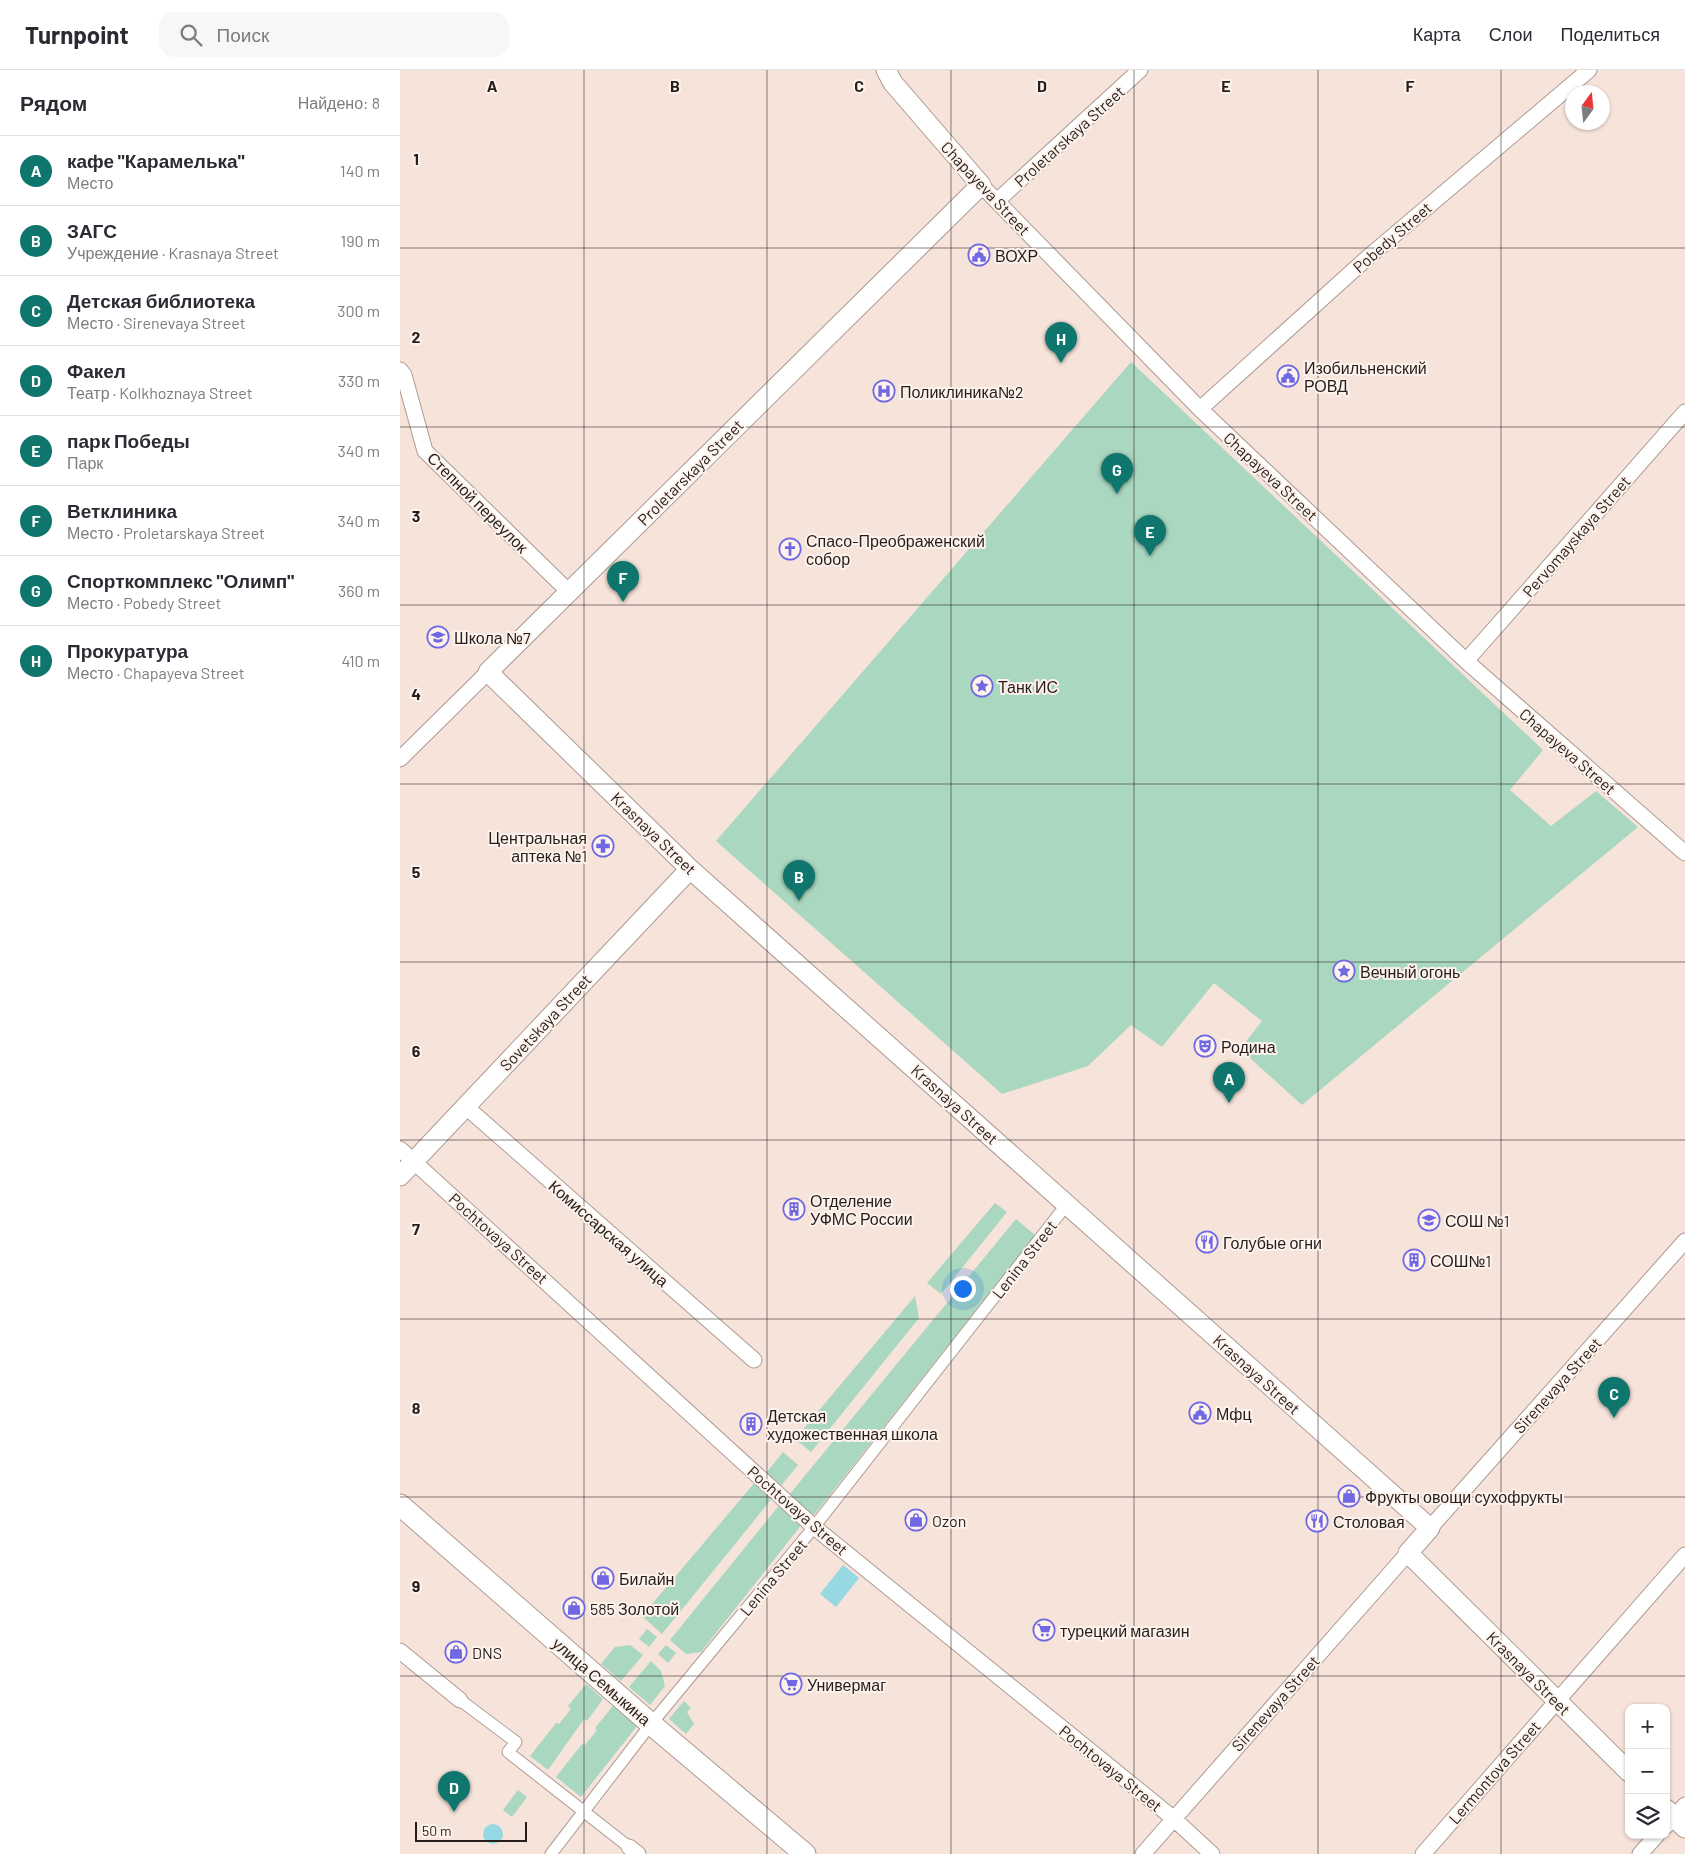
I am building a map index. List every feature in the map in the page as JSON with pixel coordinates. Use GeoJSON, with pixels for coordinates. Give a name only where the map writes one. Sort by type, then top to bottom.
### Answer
{"type":"FeatureCollection","features":[{"type":"Feature","properties":{"kind":"main road","name":"улица Семыкина"},"geometry":{"type":"LineString","coordinates":[[400,1505],[651,1724],[805,1854]]}},
{"type":"Feature","properties":{"kind":"street","name":"Chapayeva Street"},"geometry":{"type":"LineString","coordinates":[[886,70],[893,82],[981,185],[1200,409],[1466,661],[1685,853]]}},
{"type":"Feature","properties":{"kind":"street","name":"Proletarskaya Street"},"geometry":{"type":"LineString","coordinates":[[997,201],[1140,70]]}},
{"type":"Feature","properties":{"kind":"street","name":"Pobedy Street"},"geometry":{"type":"LineString","coordinates":[[1200,409],[1366,259],[1589,70]]}},
{"type":"Feature","properties":{"kind":"street","name":"Proletarskaya Street"},"geometry":{"type":"LineString","coordinates":[[400,759],[981,185]]}},
{"type":"Feature","properties":{"kind":"street","name":"Степной переулок"},"geometry":{"type":"LineString","coordinates":[[400,370],[404,375],[425,451],[569,592]]}},
{"type":"Feature","properties":{"kind":"street","name":"Pervomayskaya Street"},"geometry":{"type":"LineString","coordinates":[[1466,661],[1685,412]]}},
{"type":"Feature","properties":{"kind":"street","name":"Krasnaya Street"},"geometry":{"type":"LineString","coordinates":[[488,672],[690,869],[1430,1528]]}},
{"type":"Feature","properties":{"kind":"street","name":"Sovetskaya Street"},"geometry":{"type":"LineString","coordinates":[[400,1176],[407,1155],[465,1106],[690,869]]}},
{"type":"Feature","properties":{"kind":"street","name":"Комиссарская улица"},"geometry":{"type":"LineString","coordinates":[[465,1106],[754,1360]]}},
{"type":"Feature","properties":{"kind":"street","name":"Pochtovaya Street"},"geometry":{"type":"LineString","coordinates":[[407,1155],[814,1527],[1173,1818],[1212,1854]]}},
{"type":"Feature","properties":{"kind":"street","name":"Lenina Street"},"geometry":{"type":"LineString","coordinates":[[551,1854],[651,1724],[814,1527],[1067,1204]]}},
{"type":"Feature","properties":{"kind":"street","name":"Sirenevaya Street"},"geometry":{"type":"LineString","coordinates":[[1430,1528],[1685,1241]]}},
{"type":"Feature","properties":{"kind":"street"},"geometry":{"type":"LineString","coordinates":[[1408,1553],[1430,1528]]}},
{"type":"Feature","properties":{"kind":"street","name":"Krasnaya Street"},"geometry":{"type":"LineString","coordinates":[[1408,1553],[1625,1768]]}},
{"type":"Feature","properties":{"kind":"street","name":"Sirenevaya Street"},"geometry":{"type":"LineString","coordinates":[[1143,1854],[1408,1553]]}},
{"type":"Feature","properties":{"kind":"street","name":"Lermontova Street"},"geometry":{"type":"LineString","coordinates":[[1423,1854],[1685,1555]]}},
{"type":"Feature","properties":{"kind":"street"},"geometry":{"type":"LineString","coordinates":[[400,1651],[460,1700],[516,1742],[508,1752],[634,1850]]}},
{"type":"Feature","properties":{"kind":"street"},"geometry":{"type":"LineString","coordinates":[[1640,1854],[1654,1839]]}},
{"type":"Feature","properties":{"kind":"green space"},"geometry":{"type":"Polygon","coordinates":[[[1131,362],[1543,750],[1510,790],[1551,826],[1596,791],[1638,827],[1302,1105],[1240,1049],[1262,1021],[1214,983],[1162,1047],[1131,1025],[1088,1066],[1002,1094],[716,841],[1131,362]]]}},
{"type":"Feature","properties":{"kind":"green space"},"geometry":{"type":"Polygon","coordinates":[[[995,1203],[1007,1212],[941,1294],[927,1283],[995,1203]]]}},
{"type":"Feature","properties":{"kind":"green space"},"geometry":{"type":"Polygon","coordinates":[[[1016,1219],[1035,1235],[814,1515],[789,1495],[1016,1219]]]}},
{"type":"Feature","properties":{"kind":"green space"},"geometry":{"type":"Polygon","coordinates":[[[915,1296],[919,1318],[811,1452],[795,1439],[915,1296]]]}},
{"type":"Feature","properties":{"kind":"green space"},"geometry":{"type":"Polygon","coordinates":[[[783,1452],[798,1465],[780,1487],[766,1473],[783,1452]]]}},
{"type":"Feature","properties":{"kind":"green space"},"geometry":{"type":"Polygon","coordinates":[[[756,1481],[774,1496],[662,1634],[642,1616],[756,1481]]]}},
{"type":"Feature","properties":{"kind":"green space"},"geometry":{"type":"Polygon","coordinates":[[[781,1503],[803,1523],[701,1652],[686,1654],[670,1640],[781,1503]]]}},
{"type":"Feature","properties":{"kind":"green space"},"geometry":{"type":"Polygon","coordinates":[[[647,1629],[657,1637],[649,1647],[639,1639],[647,1629]]]}},
{"type":"Feature","properties":{"kind":"green space"},"geometry":{"type":"Polygon","coordinates":[[[630,1645],[643,1655],[621,1681],[601,1664],[615,1647],[630,1645]]]}},
{"type":"Feature","properties":{"kind":"green space"},"geometry":{"type":"Polygon","coordinates":[[[666,1645],[676,1653],[668,1663],[658,1654],[666,1645]]]}},
{"type":"Feature","properties":{"kind":"green space"},"geometry":{"type":"Polygon","coordinates":[[[651,1661],[661,1671],[665,1686],[650,1705],[629,1687],[651,1661]]]}},
{"type":"Feature","properties":{"kind":"green space"},"geometry":{"type":"Polygon","coordinates":[[[586,1684],[603,1699],[587,1721],[584,1719],[548,1770],[530,1756],[556,1723],[559,1724],[571,1709],[568,1706],[586,1684]]]}},
{"type":"Feature","properties":{"kind":"green space"},"geometry":{"type":"Polygon","coordinates":[[[684,1701],[691,1708],[687,1712],[694,1724],[686,1734],[669,1719],[684,1701]]]}},
{"type":"Feature","properties":{"kind":"green space"},"geometry":{"type":"Polygon","coordinates":[[[613,1706],[637,1726],[581,1797],[556,1777],[582,1744],[585,1745],[597,1730],[595,1728],[613,1706]]]}},
{"type":"Feature","properties":{"kind":"green space"},"geometry":{"type":"Polygon","coordinates":[[[518,1790],[527,1797],[512,1817],[503,1810],[518,1790]]]}},
{"type":"Feature","properties":{"kind":"water"},"geometry":{"type":"Polygon","coordinates":[[[843,1565],[859,1578],[836,1607],[820,1594],[843,1565]]]}},
{"type":"Feature","properties":{"kind":"water"},"geometry":{"type":"Polygon","coordinates":[[[489,1824],[497,1824],[503,1830],[503,1838],[497,1844],[489,1844],[483,1838],[483,1830],[489,1824]]]}},
{"type":"Feature","properties":{"kind":"place","name":"ВОХР"},"geometry":{"type":"Point","coordinates":[979,255]}},
{"type":"Feature","properties":{"kind":"place","name":"Прокуратура"},"geometry":{"type":"Point","coordinates":[1061,363]}},
{"type":"Feature","properties":{"kind":"place","name":"Изобильненский РОВД"},"geometry":{"type":"Point","coordinates":[1288,376]}},
{"type":"Feature","properties":{"kind":"place","name":"Поликлиника№2"},"geometry":{"type":"Point","coordinates":[884,391]}},
{"type":"Feature","properties":{"kind":"place","name":"Спорткомплекс \"Олимп\""},"geometry":{"type":"Point","coordinates":[1117,494]}},
{"type":"Feature","properties":{"kind":"place","name":"Спасо-Преображенский собор"},"geometry":{"type":"Point","coordinates":[790,549]}},
{"type":"Feature","properties":{"kind":"place","name":"парк Победы"},"geometry":{"type":"Point","coordinates":[1150,556]}},
{"type":"Feature","properties":{"kind":"place","name":"Ветклиника"},"geometry":{"type":"Point","coordinates":[623,602]}},
{"type":"Feature","properties":{"kind":"place","name":"Школа №7"},"geometry":{"type":"Point","coordinates":[438,637]}},
{"type":"Feature","properties":{"kind":"place","name":"Танк ИС"},"geometry":{"type":"Point","coordinates":[982,686]}},
{"type":"Feature","properties":{"kind":"place","name":"Центральная аптека №1"},"geometry":{"type":"Point","coordinates":[603,846]}},
{"type":"Feature","properties":{"kind":"place","name":"ЗАГС"},"geometry":{"type":"Point","coordinates":[799,901]}},
{"type":"Feature","properties":{"kind":"place","name":"Вечный огонь"},"geometry":{"type":"Point","coordinates":[1344,971]}},
{"type":"Feature","properties":{"kind":"place","name":"Родина"},"geometry":{"type":"Point","coordinates":[1205,1046]}},
{"type":"Feature","properties":{"kind":"place","name":"кафе \"Карамелька\""},"geometry":{"type":"Point","coordinates":[1229,1103]}},
{"type":"Feature","properties":{"kind":"place","name":"Отделение УФМС России"},"geometry":{"type":"Point","coordinates":[794,1209]}},
{"type":"Feature","properties":{"kind":"place","name":"СОШ №1"},"geometry":{"type":"Point","coordinates":[1429,1220]}},
{"type":"Feature","properties":{"kind":"place","name":"Голубые огни"},"geometry":{"type":"Point","coordinates":[1207,1242]}},
{"type":"Feature","properties":{"kind":"place","name":"СОШ№1"},"geometry":{"type":"Point","coordinates":[1414,1260]}},
{"type":"Feature","properties":{"kind":"place","name":"Мфц"},"geometry":{"type":"Point","coordinates":[1200,1413]}},
{"type":"Feature","properties":{"kind":"place","name":"Детская библиотека"},"geometry":{"type":"Point","coordinates":[1614,1418]}},
{"type":"Feature","properties":{"kind":"place","name":"Детская художественная школа"},"geometry":{"type":"Point","coordinates":[751,1424]}},
{"type":"Feature","properties":{"kind":"place","name":"Фрукты овощи сухофрукты"},"geometry":{"type":"Point","coordinates":[1349,1496]}},
{"type":"Feature","properties":{"kind":"place","name":"Ozon"},"geometry":{"type":"Point","coordinates":[916,1520]}},
{"type":"Feature","properties":{"kind":"place","name":"Столовая"},"geometry":{"type":"Point","coordinates":[1317,1521]}},
{"type":"Feature","properties":{"kind":"place","name":"Билайн"},"geometry":{"type":"Point","coordinates":[603,1578]}},
{"type":"Feature","properties":{"kind":"place","name":"585 Золотой"},"geometry":{"type":"Point","coordinates":[574,1608]}},
{"type":"Feature","properties":{"kind":"place","name":"турецкий магазин"},"geometry":{"type":"Point","coordinates":[1044,1630]}},
{"type":"Feature","properties":{"kind":"place","name":"DNS"},"geometry":{"type":"Point","coordinates":[456,1652]}},
{"type":"Feature","properties":{"kind":"place","name":"Универмаг"},"geometry":{"type":"Point","coordinates":[791,1684]}},
{"type":"Feature","properties":{"kind":"place","name":"Факел"},"geometry":{"type":"Point","coordinates":[454,1812]}}]}
